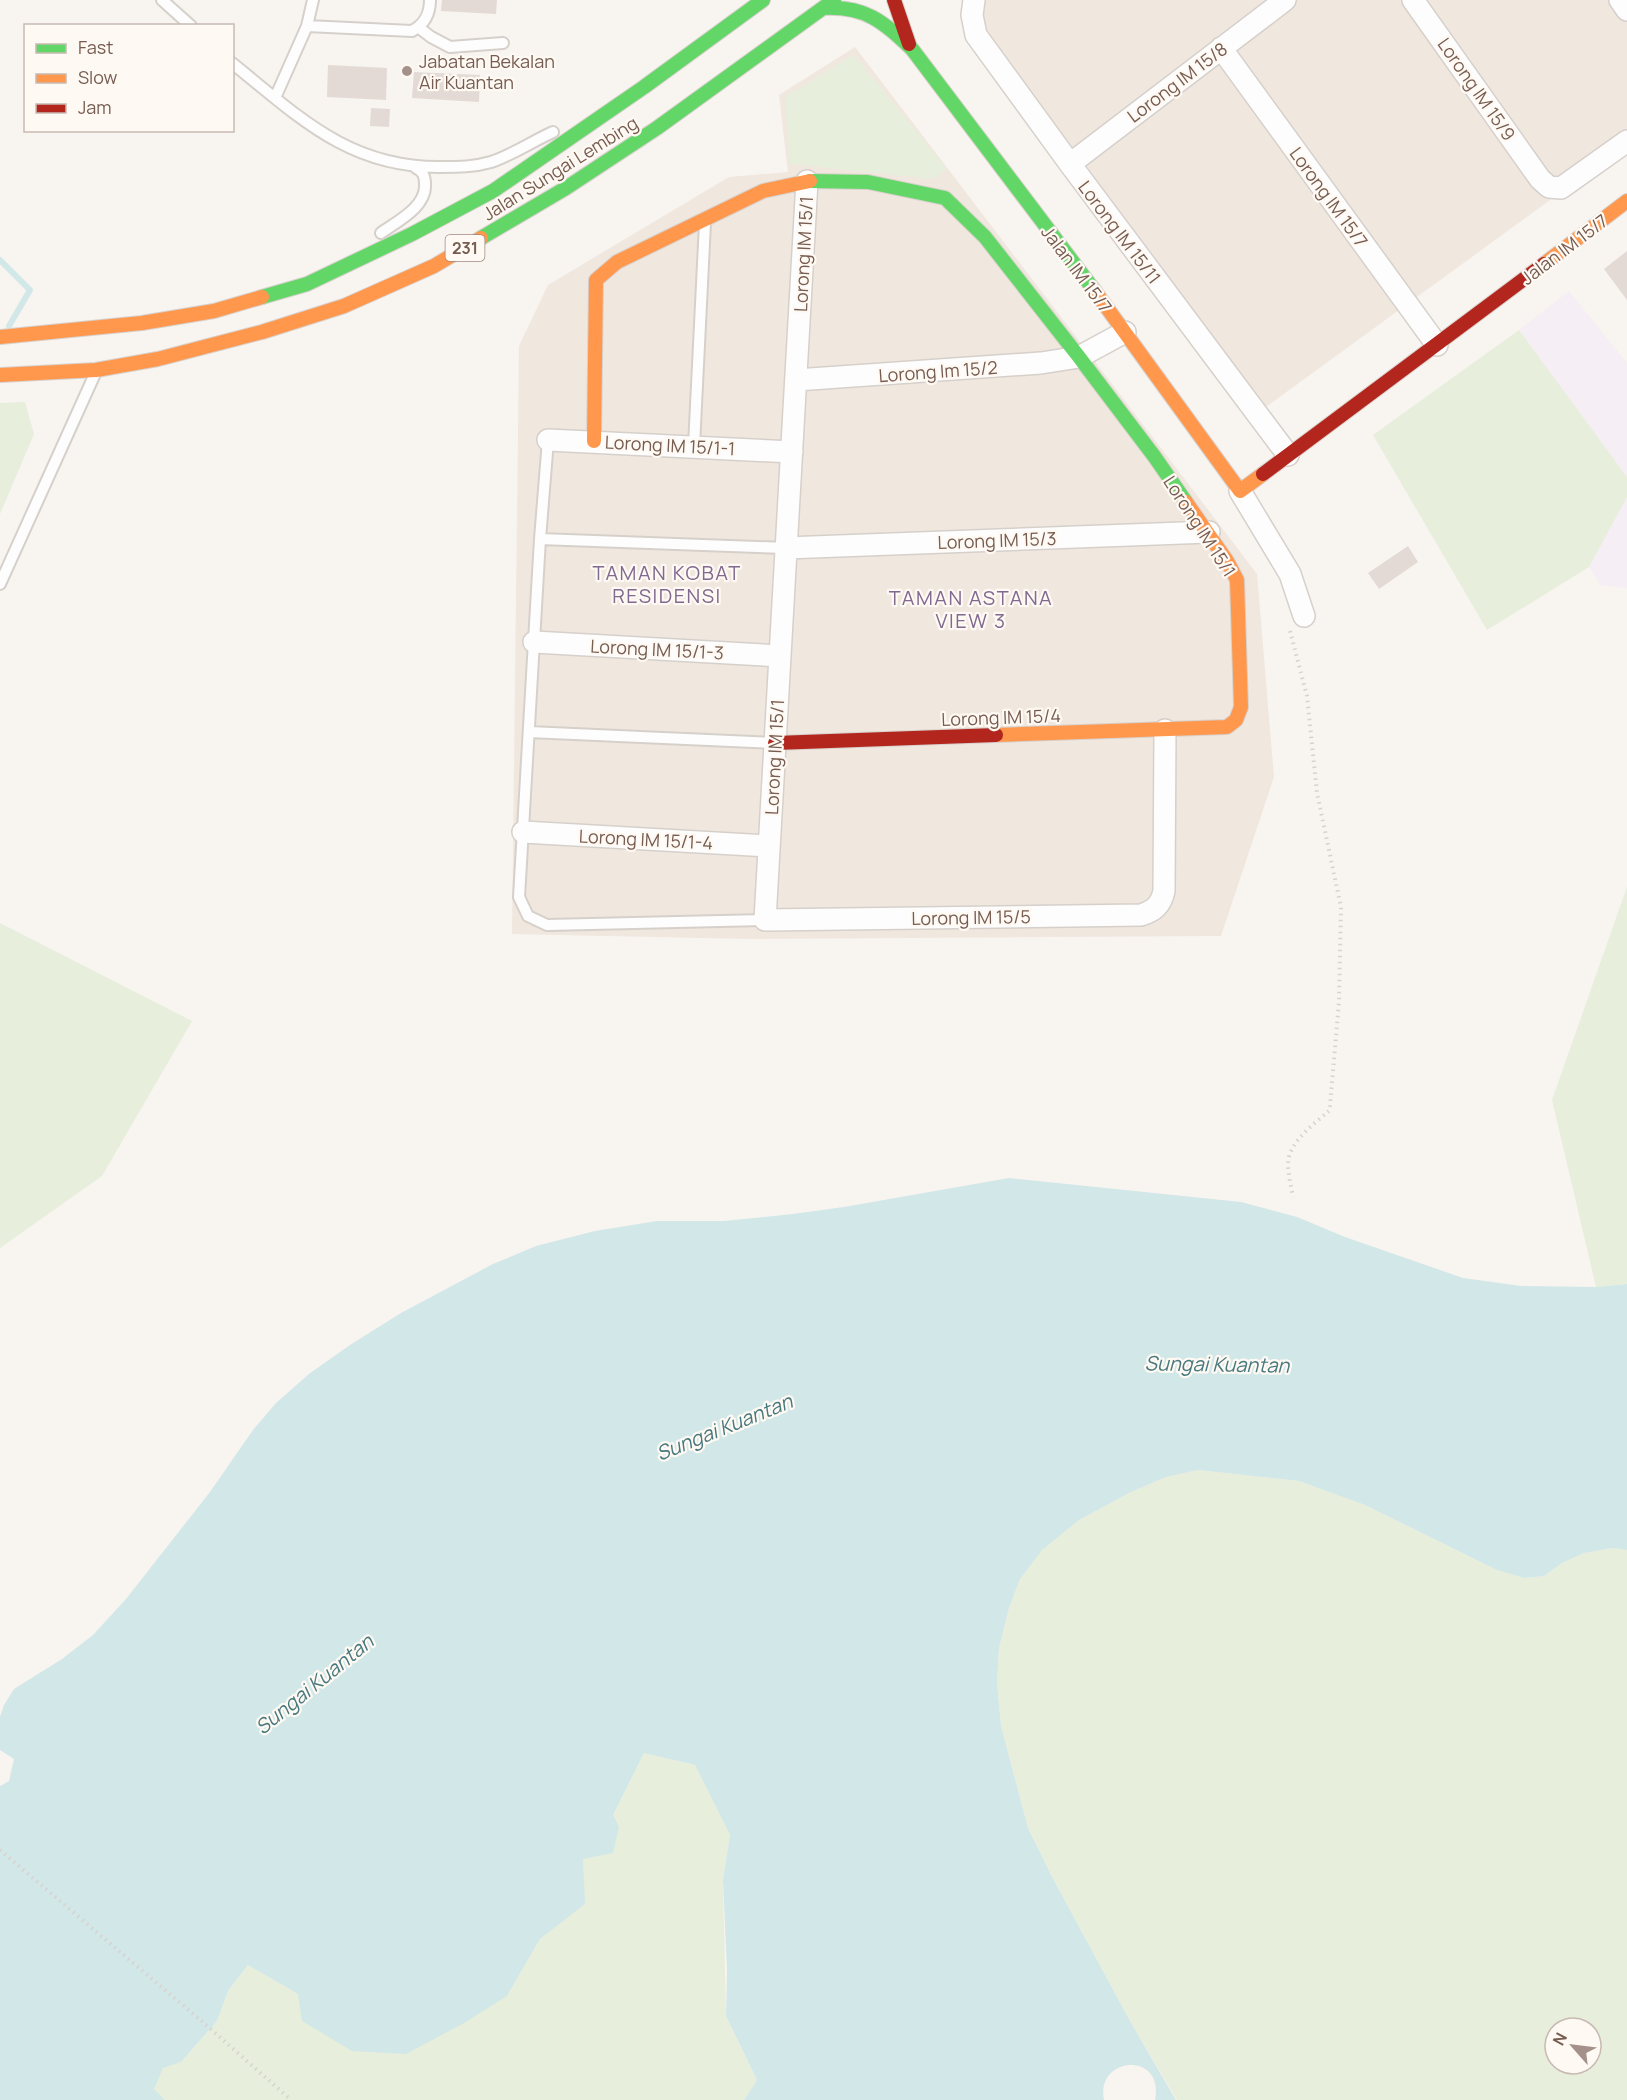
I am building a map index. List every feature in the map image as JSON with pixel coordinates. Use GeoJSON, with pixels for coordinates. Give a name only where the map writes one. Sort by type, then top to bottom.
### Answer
{"type":"FeatureCollection","features":[{"type":"Feature","properties":{"kind":"street","name":"Jalan Sungai Lembing"},"geometry":{"type":"LineString","coordinates":[[0,337],[142,323],[214,311],[307,284],[412,234],[493,191],[644,87],[764,0]]}},
{"type":"Feature","properties":{"kind":"street"},"geometry":{"type":"LineString","coordinates":[[894,0],[912,49]]}},
{"type":"Feature","properties":{"kind":"street","name":"Lorong IM 15/11"},"geometry":{"type":"LineString","coordinates":[[974,0],[972,15],[976,35],[1288,455]]}},
{"type":"Feature","properties":{"kind":"street","name":"Lorong IM 15/8"},"geometry":{"type":"LineString","coordinates":[[1070,164],[1285,0]]}},
{"type":"Feature","properties":{"kind":"street","name":"Lorong IM 15/9"},"geometry":{"type":"LineString","coordinates":[[1413,0],[1540,179],[1549,187],[1561,188],[1627,141]]}},
{"type":"Feature","properties":{"kind":"street"},"geometry":{"type":"LineString","coordinates":[[1620,0],[1627,10]]}},
{"type":"Feature","properties":{"kind":"street","name":"Jalan Sungai Lembing"},"geometry":{"type":"LineString","coordinates":[[0,375],[96,370],[158,359],[262,332],[344,306],[434,266],[566,189],[657,128],[828,4]]}},
{"type":"Feature","properties":{"kind":"street"},"geometry":{"type":"LineString","coordinates":[[828,4],[861,10],[873,15],[912,49]]}},
{"type":"Feature","properties":{"kind":"street","name":"Lorong IM 15/7"},"geometry":{"type":"LineString","coordinates":[[1221,48],[1437,345]]}},
{"type":"Feature","properties":{"kind":"street","name":"Jalan IM 15/7"},"geometry":{"type":"LineString","coordinates":[[912,49],[1125,332],[1240,491],[1290,574],[1304,616]]}},
{"type":"Feature","properties":{"kind":"street"},"geometry":{"type":"LineString","coordinates":[[594,441],[596,280],[617,262],[764,191],[807,181]]}},
{"type":"Feature","properties":{"kind":"street","name":"Lorong IM 15/1"},"geometry":{"type":"LineString","coordinates":[[765,920],[807,181],[868,182],[945,198],[985,237],[1079,357],[1209,532],[1237,580],[1241,707],[1236,720],[1227,727]]}},
{"type":"Feature","properties":{"kind":"street","name":"Jalan IM 15/7"},"geometry":{"type":"LineString","coordinates":[[1240,491],[1627,201]]}},
{"type":"Feature","properties":{"kind":"street"},"geometry":{"type":"LineString","coordinates":[[1079,357],[1125,332]]}},
{"type":"Feature","properties":{"kind":"street","name":"Lorong Im 15/2"},"geometry":{"type":"LineString","coordinates":[[796,380],[1006,366],[1079,357]]}},
{"type":"Feature","properties":{"kind":"street","name":"Lorong IM 15/1-1"},"geometry":{"type":"LineString","coordinates":[[548,440],[792,452]]}},
{"type":"Feature","properties":{"kind":"street","name":"Lorong IM 15/3"},"geometry":{"type":"LineString","coordinates":[[786,548],[1209,532]]}},
{"type":"Feature","properties":{"kind":"street","name":"Lorong IM 15/1-3"},"geometry":{"type":"LineString","coordinates":[[534,642],[780,656]]}},
{"type":"Feature","properties":{"kind":"street","name":"Lorong IM 15/4"},"geometry":{"type":"LineString","coordinates":[[775,743],[1227,727]]}},
{"type":"Feature","properties":{"kind":"street","name":"Lorong IM 15/5"},"geometry":{"type":"LineString","coordinates":[[765,920],[1141,915],[1148,913],[1158,906],[1164,891],[1165,730]]}},
{"type":"Feature","properties":{"kind":"street","name":"Lorong IM 15/1-4"},"geometry":{"type":"LineString","coordinates":[[523,832],[770,846]]}},
{"type":"Feature","properties":{"kind":"lane"},"geometry":{"type":"LineString","coordinates":[[162,0],[188,24]]}},
{"type":"Feature","properties":{"kind":"lane"},"geometry":{"type":"LineString","coordinates":[[275,98],[307,26],[313,0]]}},
{"type":"Feature","properties":{"kind":"lane"},"geometry":{"type":"LineString","coordinates":[[307,26],[405,32],[418,27],[430,11],[430,0]]}},
{"type":"Feature","properties":{"kind":"lane"},"geometry":{"type":"LineString","coordinates":[[418,27],[436,41],[450,47],[502,43]]}},
{"type":"Feature","properties":{"kind":"lane"},"geometry":{"type":"LineString","coordinates":[[234,65],[303,120],[328,136],[366,157],[416,168],[467,167],[493,162],[644,87]]}},
{"type":"Feature","properties":{"kind":"lane"},"geometry":{"type":"LineString","coordinates":[[355,260],[374,239],[412,210],[422,199],[426,190],[425,179],[422,171],[416,168]]}},
{"type":"Feature","properties":{"kind":"lane"},"geometry":{"type":"LineString","coordinates":[[694,446],[705,219]]}},
{"type":"Feature","properties":{"kind":"lane"},"geometry":{"type":"LineString","coordinates":[[0,584],[96,370]]}},
{"type":"Feature","properties":{"kind":"lane"},"geometry":{"type":"LineString","coordinates":[[548,440],[519,897],[528,916],[547,925],[765,920]]}},
{"type":"Feature","properties":{"kind":"lane"},"geometry":{"type":"LineString","coordinates":[[540,539],[786,548]]}},
{"type":"Feature","properties":{"kind":"lane"},"geometry":{"type":"LineString","coordinates":[[529,732],[775,743]]}},
{"type":"Feature","properties":{"kind":"path"},"geometry":{"type":"LineString","coordinates":[[1293,1197],[1288,1163],[1290,1153],[1295,1143],[1329,1111],[1330,1106],[1339,990],[1341,907],[1317,793],[1307,696],[1289,633],[1291,624],[1304,616]]}},
{"type":"Feature","properties":{"kind":"path"},"geometry":{"type":"LineString","coordinates":[[0,1850],[291,2100]]}},
{"type":"Feature","properties":{"kind":"shaded area"},"geometry":{"type":"Polygon","coordinates":[[[986,0],[1627,0],[1627,144],[1259,412],[986,31],[982,11],[986,0]]]}},
{"type":"Feature","properties":{"kind":"shaded area"},"geometry":{"type":"Polygon","coordinates":[[[855,47],[1257,574],[1274,777],[1221,936],[748,939],[512,934],[519,346],[548,285],[729,177],[788,172],[779,95],[855,47]]]}},
{"type":"Feature","properties":{"kind":"shaded area"},"geometry":{"type":"Polygon","coordinates":[[[1569,291],[1627,363],[1627,477],[1519,330],[1569,291]]]}},
{"type":"Feature","properties":{"kind":"shaded area"},"geometry":{"type":"Polygon","coordinates":[[[1627,497],[1627,588],[1600,585],[1589,567],[1627,497]]]}},
{"type":"Feature","properties":{"kind":"green space"},"geometry":{"type":"Polygon","coordinates":[[[854,55],[947,169],[932,179],[790,164],[785,97],[854,55]]]}},
{"type":"Feature","properties":{"kind":"green space"},"geometry":{"type":"Polygon","coordinates":[[[1519,330],[1627,477],[1627,497],[1589,567],[1487,630],[1373,435],[1519,330]]]}},
{"type":"Feature","properties":{"kind":"green space"},"geometry":{"type":"Polygon","coordinates":[[[25,402],[34,434],[0,514],[0,403],[25,402]]]}},
{"type":"Feature","properties":{"kind":"green space"},"geometry":{"type":"Polygon","coordinates":[[[1627,887],[1627,1284],[1596,1287],[1552,1100],[1627,887]]]}},
{"type":"Feature","properties":{"kind":"green space"},"geometry":{"type":"Polygon","coordinates":[[[0,923],[192,1021],[102,1176],[0,1248],[0,923]]]}},
{"type":"Feature","properties":{"kind":"green space"},"geometry":{"type":"Polygon","coordinates":[[[1198,1470],[1299,1481],[1365,1505],[1497,1570],[1524,1578],[1544,1576],[1562,1563],[1584,1553],[1613,1548],[1627,1550],[1627,2100],[1177,2100],[1130,2021],[1028,1828],[1001,1726],[997,1682],[999,1648],[1009,1608],[1020,1579],[1042,1549],[1079,1520],[1131,1492],[1166,1477],[1198,1470]]]}},
{"type":"Feature","properties":{"kind":"green space"},"geometry":{"type":"Polygon","coordinates":[[[644,1753],[695,1765],[730,1835],[723,1880],[726,2016],[757,2080],[744,2100],[165,2100],[153,2089],[163,2067],[181,2062],[217,2021],[228,1991],[248,1965],[298,1994],[507,1996],[540,1939],[584,1904],[583,1858],[613,1815],[644,1753]]]}},
{"type":"Feature","properties":{"kind":"water","name":"Sungai Kuantan"},"geometry":{"type":"Polygon","coordinates":[[[1009,1178],[1241,1202],[1297,1217],[1345,1237],[1463,1278],[1521,1286],[1596,1287],[1627,1284],[1627,1550],[1613,1548],[1584,1553],[1562,1563],[1544,1576],[1524,1578],[1497,1570],[1365,1505],[1299,1481],[1198,1470],[1166,1477],[1131,1492],[1079,1520],[1042,1550],[1020,1579],[1009,1608],[999,1648],[997,1682],[1001,1726],[1028,1828],[1130,2021],[1176,2100],[1155,2100],[1155,2084],[1150,2073],[1141,2067],[1130,2065],[1119,2068],[1110,2075],[1104,2085],[1104,2100],[744,2100],[757,2080],[726,2016],[727,1970],[723,1880],[730,1835],[695,1765],[644,1753],[613,1815],[619,1827],[613,1853],[583,1859],[585,1904],[540,1939],[507,1996],[464,2023],[406,2054],[352,2051],[302,2021],[298,1994],[248,1965],[228,1991],[217,2021],[181,2062],[163,2068],[154,2089],[165,2100],[0,2100],[0,1786],[9,1781],[14,1759],[0,1750],[0,1717],[4,1705],[14,1689],[62,1659],[93,1635],[126,1599],[210,1492],[253,1430],[276,1403],[309,1374],[401,1313],[493,1264],[536,1246],[595,1231],[657,1221],[724,1221],[793,1214],[1009,1178]]]}},
{"type":"Feature","properties":{"kind":"building"},"geometry":{"type":"Polygon","coordinates":[[[442,0],[497,0],[496,14],[441,11],[442,0]]]}},
{"type":"Feature","properties":{"kind":"building"},"geometry":{"type":"Polygon","coordinates":[[[328,65],[387,68],[386,100],[327,97],[328,65]]]}},
{"type":"Feature","properties":{"kind":"building"},"geometry":{"type":"Polygon","coordinates":[[[414,72],[480,75],[479,102],[412,98],[414,72]]]}},
{"type":"Feature","properties":{"kind":"building"},"geometry":{"type":"Polygon","coordinates":[[[371,108],[390,109],[389,127],[370,126],[371,108]]]}},
{"type":"Feature","properties":{"kind":"building"},"geometry":{"type":"Polygon","coordinates":[[[1627,251],[1627,300],[1604,269],[1627,251]]]}},
{"type":"Feature","properties":{"kind":"building"},"geometry":{"type":"Polygon","coordinates":[[[1408,546],[1418,562],[1379,589],[1368,573],[1408,546]]]}},
{"type":"Feature","properties":{"kind":"waterway"},"geometry":{"type":"LineString","coordinates":[[0,260],[30,290],[9,326]]}},
{"type":"Feature","properties":{"kind":"traffic: fast"},"geometry":{"type":"LineString","coordinates":[[262,297],[307,284],[412,234],[493,191],[644,87],[763,0]]}},
{"type":"Feature","properties":{"kind":"traffic: fast"},"geometry":{"type":"LineString","coordinates":[[481,238],[566,188],[657,128],[834,0]]}},
{"type":"Feature","properties":{"kind":"traffic: fast"},"geometry":{"type":"LineString","coordinates":[[823,8],[851,10],[872,17],[912,49],[1094,290]]}},
{"type":"Feature","properties":{"kind":"traffic: fast"},"geometry":{"type":"LineString","coordinates":[[810,181],[868,182],[945,198],[985,237],[1079,357],[1186,502]]}},
{"type":"Feature","properties":{"kind":"traffic: slow"},"geometry":{"type":"LineString","coordinates":[[594,441],[596,280],[617,262],[763,191],[810,181]]}},
{"type":"Feature","properties":{"kind":"traffic: slow"},"geometry":{"type":"LineString","coordinates":[[1544,264],[1627,201]]}},
{"type":"Feature","properties":{"kind":"traffic: slow"},"geometry":{"type":"LineString","coordinates":[[0,375],[96,370],[158,359],[262,332],[344,306],[434,266],[481,238]]}},
{"type":"Feature","properties":{"kind":"traffic: slow"},"geometry":{"type":"LineString","coordinates":[[1094,290],[1240,491],[1263,474]]}},
{"type":"Feature","properties":{"kind":"traffic: slow"},"geometry":{"type":"LineString","coordinates":[[0,337],[142,323],[214,311],[262,297]]}},
{"type":"Feature","properties":{"kind":"traffic: slow"},"geometry":{"type":"LineString","coordinates":[[996,735],[1227,727],[1236,720],[1241,707],[1237,580],[1227,561],[1186,502]]}},
{"type":"Feature","properties":{"kind":"traffic: jam"},"geometry":{"type":"LineString","coordinates":[[894,0],[909,44]]}},
{"type":"Feature","properties":{"kind":"traffic: jam"},"geometry":{"type":"LineString","coordinates":[[1263,474],[1544,264]]}},
{"type":"Feature","properties":{"kind":"traffic: jam"},"geometry":{"type":"LineString","coordinates":[[775,743],[996,735]]}},
{"type":"Feature","properties":{"kind":"place","name":"Jabatan Bekalan Air Kuantan"},"geometry":{"type":"Point","coordinates":[407,71]}},
{"type":"Feature","properties":{"kind":"district","name":"TAMAN KOBAT RESIDENSI"},"geometry":{"type":"Point","coordinates":[667,584]}},
{"type":"Feature","properties":{"kind":"district","name":"TAMAN ASTANA VIEW 3"},"geometry":{"type":"Point","coordinates":[971,608]}}]}
